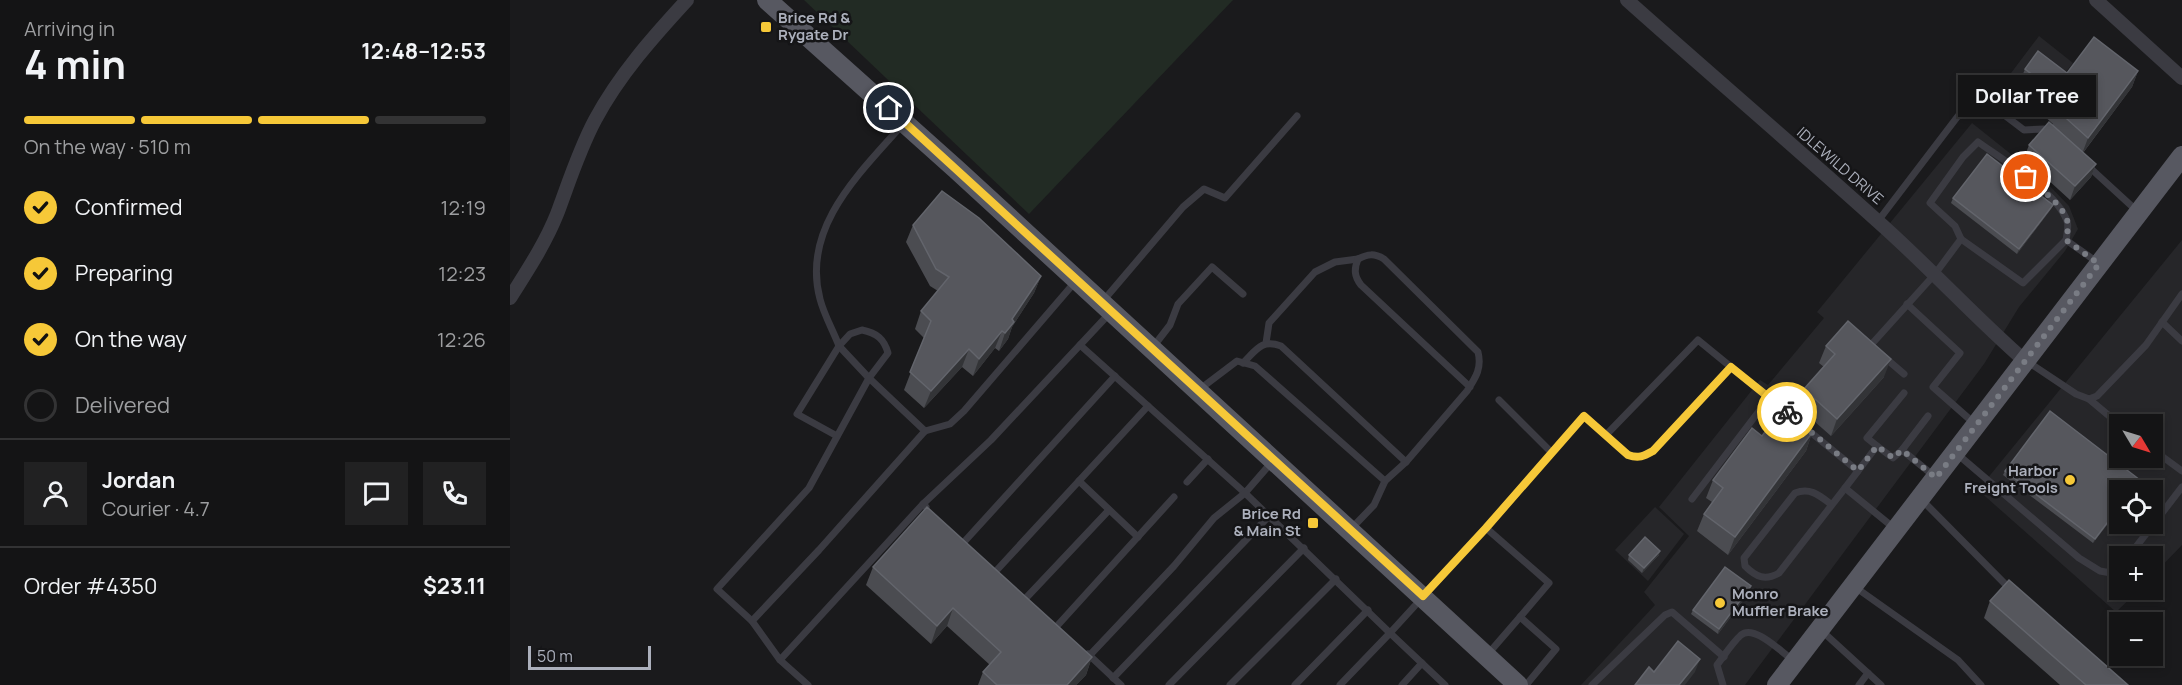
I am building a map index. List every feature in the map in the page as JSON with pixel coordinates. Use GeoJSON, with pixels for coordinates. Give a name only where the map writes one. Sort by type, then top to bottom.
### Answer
{"type":"FeatureCollection","features":[{"type":"Feature","properties":{"kind":"main road"},"geometry":{"type":"LineString","coordinates":[[767,0],[1198,390],[1518,685]]}},
{"type":"Feature","properties":{"kind":"main road"},"geometry":{"type":"LineString","coordinates":[[1777,685],[2099,264],[2177,166]]}},
{"type":"Feature","properties":{"kind":"street"},"geometry":{"type":"LineString","coordinates":[[510,298],[537,255],[596,118],[624,74],[687,0]]}},
{"type":"Feature","properties":{"kind":"street","name":"IDLEWILD DRIVE"},"geometry":{"type":"LineString","coordinates":[[1627,0],[1878,221],[2025,361]]}},
{"type":"Feature","properties":{"kind":"street"},"geometry":{"type":"LineString","coordinates":[[2096,0],[2182,78]]}},
{"type":"Feature","properties":{"kind":"lane"},"geometry":{"type":"LineString","coordinates":[[1878,221],[1961,111],[1971,99],[1978,95],[2024,130],[2044,129],[2059,141]]}},
{"type":"Feature","properties":{"kind":"lane"},"geometry":{"type":"LineString","coordinates":[[780,660],[923,504],[991,440],[1080,345],[1106,307],[1183,207],[1204,189],[1225,198],[1297,116]]}},
{"type":"Feature","properties":{"kind":"lane"},"geometry":{"type":"LineString","coordinates":[[904,123],[838,201],[824,228],[816,259],[820,298],[839,346],[925,431]]}},
{"type":"Feature","properties":{"kind":"lane"},"geometry":{"type":"LineString","coordinates":[[1978,142],[2042,189],[2060,208],[2068,223],[2066,240],[2023,283],[1961,239],[1955,225],[1930,203],[1963,157],[1978,142]]}},
{"type":"Feature","properties":{"kind":"lane"},"geometry":{"type":"LineString","coordinates":[[2080,159],[2139,213]]}},
{"type":"Feature","properties":{"kind":"lane"},"geometry":{"type":"LineString","coordinates":[[1870,346],[1935,274],[1961,239]]}},
{"type":"Feature","properties":{"kind":"lane"},"geometry":{"type":"LineString","coordinates":[[2066,240],[2099,264]]}},
{"type":"Feature","properties":{"kind":"lane"},"geometry":{"type":"LineString","coordinates":[[1266,343],[1269,323],[1315,272],[1335,262],[1358,259],[1368,254],[1384,259],[1478,352],[1481,364],[1470,387],[1406,462],[1385,481],[1374,505],[1350,530]]}},
{"type":"Feature","properties":{"kind":"lane"},"geometry":{"type":"LineString","coordinates":[[1358,259],[1354,268],[1356,278],[1361,285],[1470,387]]}},
{"type":"Feature","properties":{"kind":"lane"},"geometry":{"type":"LineString","coordinates":[[1151,348],[1170,325],[1178,304],[1212,267],[1243,294]]}},
{"type":"Feature","properties":{"kind":"lane"},"geometry":{"type":"LineString","coordinates":[[752,621],[925,431],[950,424],[964,411],[1077,280]]}},
{"type":"Feature","properties":{"kind":"lane"},"geometry":{"type":"LineString","coordinates":[[2089,399],[2097,396],[2146,345],[2182,294]]}},
{"type":"Feature","properties":{"kind":"lane"},"geometry":{"type":"LineString","coordinates":[[1907,304],[1960,353],[1933,387],[1977,424]]}},
{"type":"Feature","properties":{"kind":"lane"},"geometry":{"type":"LineString","coordinates":[[2162,322],[2182,341]]}},
{"type":"Feature","properties":{"kind":"lane"},"geometry":{"type":"LineString","coordinates":[[808,685],[780,660],[752,621],[717,589],[809,488],[869,378],[888,353],[885,341],[874,332],[862,330],[850,334],[839,346],[797,414],[837,436]]}},
{"type":"Feature","properties":{"kind":"lane"},"geometry":{"type":"LineString","coordinates":[[1861,338],[1904,374]]}},
{"type":"Feature","properties":{"kind":"lane"},"geometry":{"type":"LineString","coordinates":[[1606,435],[1698,340],[1858,471]]}},
{"type":"Feature","properties":{"kind":"lane"},"geometry":{"type":"LineString","coordinates":[[1244,363],[1261,345],[1271,342],[1281,346],[1406,462]]}},
{"type":"Feature","properties":{"kind":"lane"},"geometry":{"type":"LineString","coordinates":[[1080,345],[1245,493],[1445,685]]}},
{"type":"Feature","properties":{"kind":"lane"},"geometry":{"type":"LineString","coordinates":[[1198,390],[1236,361],[1255,366],[1385,481]]}},
{"type":"Feature","properties":{"kind":"lane"},"geometry":{"type":"LineString","coordinates":[[2025,361],[2076,394],[2089,399],[2109,416]]}},
{"type":"Feature","properties":{"kind":"lane"},"geometry":{"type":"LineString","coordinates":[[1340,685],[1486,528],[1584,416],[1628,455],[1635,458],[1643,457],[1653,451],[1731,367]]}},
{"type":"Feature","properties":{"kind":"lane"},"geometry":{"type":"LineString","coordinates":[[964,542],[1115,376]]}},
{"type":"Feature","properties":{"kind":"lane"},"geometry":{"type":"LineString","coordinates":[[1904,393],[1868,438],[1893,458],[1928,416]]}},
{"type":"Feature","properties":{"kind":"lane"},"geometry":{"type":"LineString","coordinates":[[1692,499],[1769,398]]}},
{"type":"Feature","properties":{"kind":"lane"},"geometry":{"type":"LineString","coordinates":[[1498,400],[1551,453]]}},
{"type":"Feature","properties":{"kind":"lane"},"geometry":{"type":"LineString","coordinates":[[996,571],[1148,406]]}},
{"type":"Feature","properties":{"kind":"lane"},"geometry":{"type":"LineString","coordinates":[[1832,505],[1813,491],[1802,490],[1795,493],[1744,558],[1745,566],[1762,578],[1770,578],[1779,573],[1832,505],[1877,446]]}},
{"type":"Feature","properties":{"kind":"lane"},"geometry":{"type":"LineString","coordinates":[[1902,450],[1936,478]]}},
{"type":"Feature","properties":{"kind":"lane"},"geometry":{"type":"LineString","coordinates":[[1955,453],[2079,558],[2100,571],[2109,573]]}},
{"type":"Feature","properties":{"kind":"lane"},"geometry":{"type":"LineString","coordinates":[[2163,457],[2182,471]]}},
{"type":"Feature","properties":{"kind":"lane"},"geometry":{"type":"LineString","coordinates":[[1187,482],[1208,459]]}},
{"type":"Feature","properties":{"kind":"lane"},"geometry":{"type":"LineString","coordinates":[[1089,656],[1174,566],[1214,518],[1245,493],[1274,460]]}},
{"type":"Feature","properties":{"kind":"lane"},"geometry":{"type":"LineString","coordinates":[[1079,481],[1138,537]]}},
{"type":"Feature","properties":{"kind":"lane"},"geometry":{"type":"LineString","coordinates":[[2137,546],[2182,487]]}},
{"type":"Feature","properties":{"kind":"lane"},"geometry":{"type":"LineString","coordinates":[[1845,488],[1896,529]]}},
{"type":"Feature","properties":{"kind":"lane"},"geometry":{"type":"LineString","coordinates":[[1057,626],[1174,497]]}},
{"type":"Feature","properties":{"kind":"lane"},"geometry":{"type":"LineString","coordinates":[[1920,498],[2017,595]]}},
{"type":"Feature","properties":{"kind":"lane"},"geometry":{"type":"LineString","coordinates":[[923,504],[931,512]]}},
{"type":"Feature","properties":{"kind":"lane"},"geometry":{"type":"LineString","coordinates":[[1034,605],[1024,596],[1109,510]]}},
{"type":"Feature","properties":{"kind":"lane"},"geometry":{"type":"LineString","coordinates":[[1113,678],[1269,516]]}},
{"type":"Feature","properties":{"kind":"lane"},"geometry":{"type":"LineString","coordinates":[[1486,528],[1549,582],[1486,656]]}},
{"type":"Feature","properties":{"kind":"lane"},"geometry":{"type":"LineString","coordinates":[[956,535],[972,549]]}},
{"type":"Feature","properties":{"kind":"lane"},"geometry":{"type":"LineString","coordinates":[[1169,685],[1304,548]]}},
{"type":"Feature","properties":{"kind":"lane"},"geometry":{"type":"LineString","coordinates":[[988,564],[1005,579]]}},
{"type":"Feature","properties":{"kind":"lane"},"geometry":{"type":"LineString","coordinates":[[1230,685],[1336,579]]}},
{"type":"Feature","properties":{"kind":"lane"},"geometry":{"type":"LineString","coordinates":[[1853,586],[1958,660],[1981,685]]}},
{"type":"Feature","properties":{"kind":"lane"},"geometry":{"type":"LineString","coordinates":[[1295,685],[1368,610]]}},
{"type":"Feature","properties":{"kind":"lane"},"geometry":{"type":"LineString","coordinates":[[1593,685],[1665,615],[1672,612],[1724,657]]}},
{"type":"Feature","properties":{"kind":"lane"},"geometry":{"type":"LineString","coordinates":[[1520,617],[1556,649],[1526,685]]}},
{"type":"Feature","properties":{"kind":"lane"},"geometry":{"type":"LineString","coordinates":[[1049,619],[1063,631]]}},
{"type":"Feature","properties":{"kind":"lane"},"geometry":{"type":"LineString","coordinates":[[1820,629],[1881,685]]}},
{"type":"Feature","properties":{"kind":"lane"},"geometry":{"type":"LineString","coordinates":[[1723,685],[1717,665],[1741,635],[1748,631],[1755,632],[1795,662]]}},
{"type":"Feature","properties":{"kind":"lane"},"geometry":{"type":"LineString","coordinates":[[1083,649],[1121,685]]}},
{"type":"Feature","properties":{"kind":"lane"},"geometry":{"type":"LineString","coordinates":[[1402,685],[1422,663]]}},
{"type":"Feature","properties":{"kind":"lane"},"geometry":{"type":"LineString","coordinates":[[1858,685],[1868,673]]}},
{"type":"Feature","properties":{"kind":"shaded area"},"geometry":{"type":"Polygon","coordinates":[[[804,0],[1233,0],[1029,214],[804,0]]]}},
{"type":"Feature","properties":{"kind":"shaded area"},"geometry":{"type":"Polygon","coordinates":[[[2039,36],[2073,63],[2037,108],[2005,81],[2039,36]]]}},
{"type":"Feature","properties":{"kind":"shaded area"},"geometry":{"type":"Polygon","coordinates":[[[1972,123],[2046,182],[2069,206],[2078,229],[2065,251],[2019,307],[1984,364],[1745,685],[1581,685],[1655,605],[1644,592],[1689,536],[1659,507],[1760,380],[1768,385],[1824,318],[1817,312],[1972,123]]]}},
{"type":"Feature","properties":{"kind":"shaded area"},"geometry":{"type":"Polygon","coordinates":[[[2182,240],[2182,545],[2163,565],[2163,546],[2109,546],[2109,600],[2129,600],[2116,612],[1978,490],[2182,240]]]}},
{"type":"Feature","properties":{"kind":"shaded area"},"geometry":{"type":"Polygon","coordinates":[[[1655,507],[1684,534],[1648,581],[1615,550],[1655,507]]]}},
{"type":"Feature","properties":{"kind":"building"},"geometry":{"type":"Polygon","coordinates":[[[2094,37],[2138,71],[2088,138],[2058,111],[2060,108],[2048,97],[2053,91],[2025,69],[2038,51],[2067,73],[2094,37]]]}},
{"type":"Feature","properties":{"kind":"building"},"geometry":{"type":"Polygon","coordinates":[[[2049,122],[2096,164],[2075,186],[2029,145],[2049,122]]]}},
{"type":"Feature","properties":{"kind":"building"},"geometry":{"type":"Polygon","coordinates":[[[1987,154],[2053,205],[2019,249],[1953,198],[1987,154]]]}},
{"type":"Feature","properties":{"kind":"building"},"geometry":{"type":"Polygon","coordinates":[[[942,191],[979,218],[1041,276],[1005,333],[1002,331],[979,359],[969,349],[931,391],[910,372],[931,321],[921,311],[949,277],[936,269],[913,225],[942,191]]]}},
{"type":"Feature","properties":{"kind":"building"},"geometry":{"type":"Polygon","coordinates":[[[1848,321],[1891,359],[1837,419],[1804,389],[1835,354],[1826,346],[1848,321]]]}},
{"type":"Feature","properties":{"kind":"building"},"geometry":{"type":"Polygon","coordinates":[[[1781,410],[1812,433],[1735,537],[1704,514],[1723,488],[1713,480],[1752,428],[1762,436],[1781,410]]]}},
{"type":"Feature","properties":{"kind":"building","name":"Harbor Freight Tools"},"geometry":{"type":"Polygon","coordinates":[[[2050,411],[2109,456],[2109,468],[2124,468],[2140,480],[2109,480],[2109,521],[2095,539],[2005,471],[2050,411]]]}},
{"type":"Feature","properties":{"kind":"building"},"geometry":{"type":"Polygon","coordinates":[[[927,507],[1092,657],[1067,685],[997,685],[983,672],[1001,652],[953,608],[937,626],[873,567],[927,507]]]}},
{"type":"Feature","properties":{"kind":"building"},"geometry":{"type":"Polygon","coordinates":[[[1645,537],[1660,551],[1644,568],[1629,555],[1645,537]]]}},
{"type":"Feature","properties":{"kind":"building","name":"Monro Muffler Brake"},"geometry":{"type":"Polygon","coordinates":[[[1725,567],[1751,586],[1719,629],[1693,610],[1725,567]]]}},
{"type":"Feature","properties":{"kind":"building"},"geometry":{"type":"Polygon","coordinates":[[[2009,580],[2128,685],[2086,685],[1990,601],[2009,580]]]}},
{"type":"Feature","properties":{"kind":"building"},"geometry":{"type":"Polygon","coordinates":[[[1678,641],[1700,659],[1679,685],[1635,685],[1649,667],[1654,672],[1678,641]]]}},
{"type":"Feature","properties":{"kind":"way so far"},"geometry":{"type":"LineString","coordinates":[[1787,412],[1858,471],[1877,446],[1893,458],[1902,450],[1936,478],[2099,264],[2066,240],[2068,223],[2060,208],[2042,189],[2026,177]]}},
{"type":"Feature","properties":{"kind":"place","name":"Brice Rd & Rygate Dr"},"geometry":{"type":"Point","coordinates":[766,27]}},
{"type":"Feature","properties":{"kind":"place","name":"Dollar Tree"},"geometry":{"type":"Point","coordinates":[2026,177]}},
{"type":"Feature","properties":{"kind":"place","name":"Harbor Freight Tools"},"geometry":{"type":"Point","coordinates":[2070,480]}},
{"type":"Feature","properties":{"kind":"place","name":"Brice Rd & Main St"},"geometry":{"type":"Point","coordinates":[1313,523]}},
{"type":"Feature","properties":{"kind":"place","name":"Monro Muffler Brake"},"geometry":{"type":"Point","coordinates":[1720,603]}},
{"type":"Feature","properties":{"kind":"route"},"geometry":{"type":"LineString","coordinates":[[889,108],[1423,596],[1584,416],[1628,455],[1635,458],[1643,457],[1653,451],[1731,367],[1787,412]]}}]}
